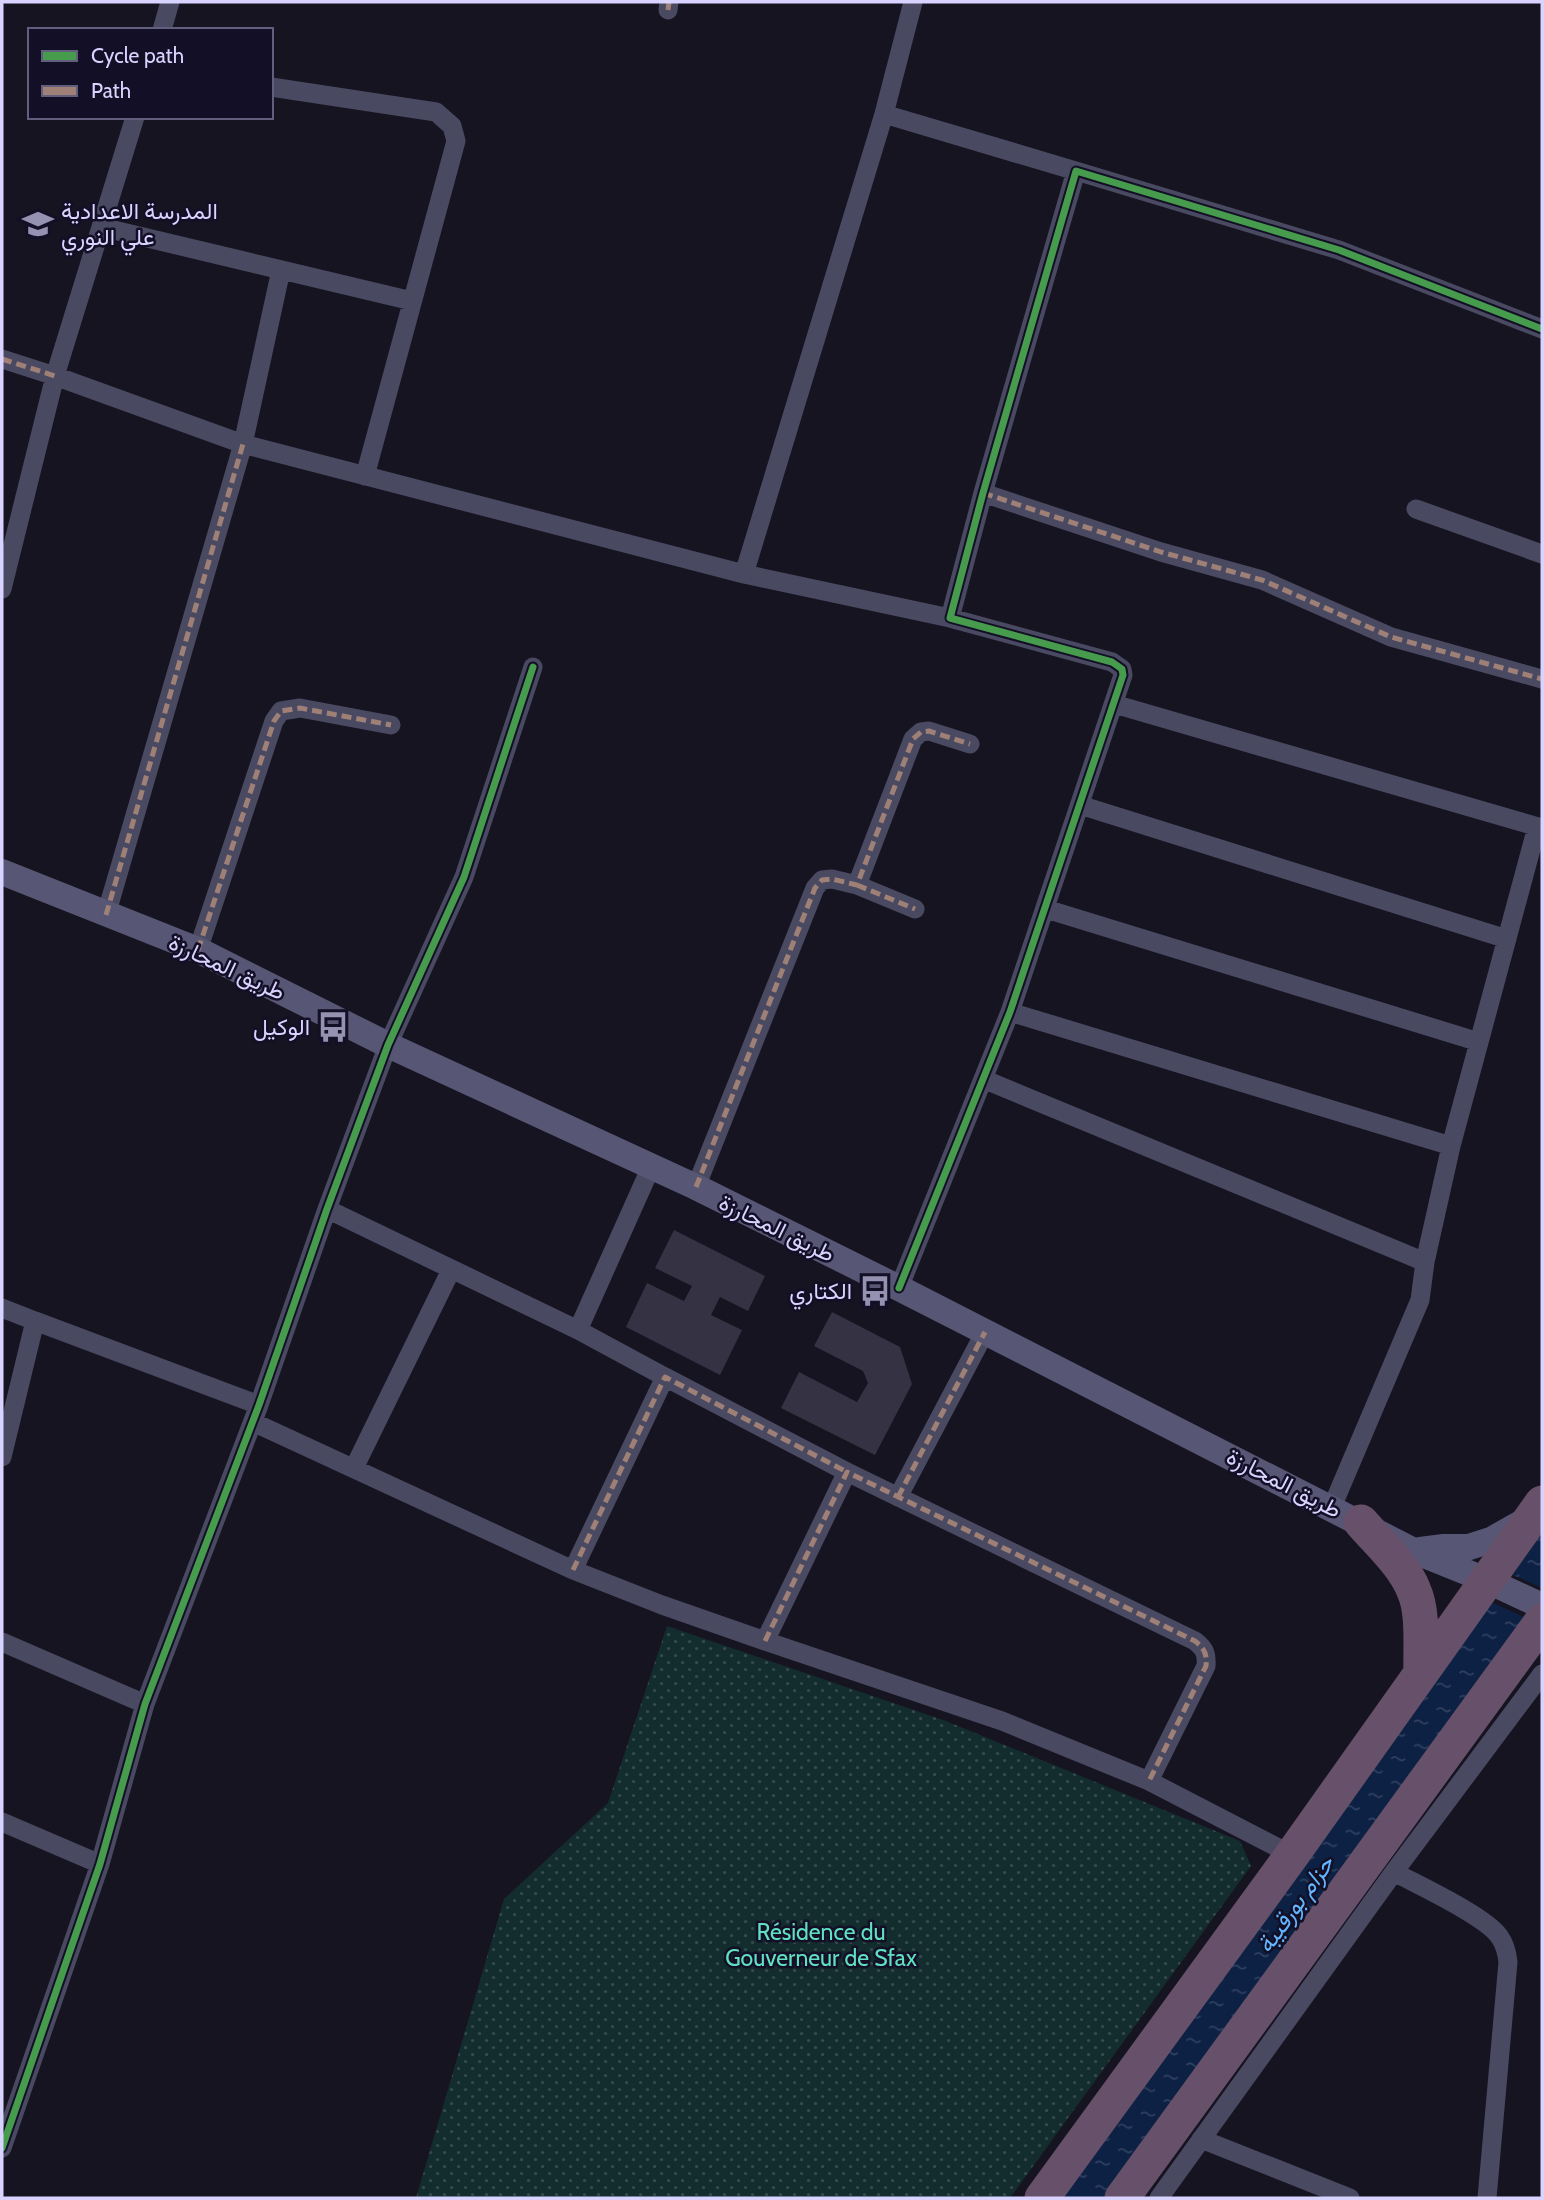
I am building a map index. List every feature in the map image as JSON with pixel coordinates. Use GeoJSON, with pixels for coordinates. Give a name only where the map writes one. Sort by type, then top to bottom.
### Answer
{"type":"FeatureCollection","features":[{"type":"Feature","properties":{"kind":"highway"},"geometry":{"type":"LineString","coordinates":[[1042,2198],[1421,1673],[1492,1582],[1538,1509]]}},
{"type":"Feature","properties":{"kind":"highway"},"geometry":{"type":"LineString","coordinates":[[1346,1514],[1403,1572],[1414,1591],[1419,1608],[1421,1673]]}},
{"type":"Feature","properties":{"kind":"highway"},"geometry":{"type":"LineString","coordinates":[[1122,2198],[1532,1663],[1542,1621]]}},
{"type":"Feature","properties":{"kind":"main road","name":"طريق المحارزة"},"geometry":{"type":"LineString","coordinates":[[2,872],[198,950],[388,1045],[696,1187],[1414,1550],[1542,1606]]}},
{"type":"Feature","properties":{"kind":"main road"},"geometry":{"type":"LineString","coordinates":[[1414,1550],[1469,1548],[1491,1539],[1538,1509]]}},
{"type":"Feature","properties":{"kind":"street"},"geometry":{"type":"LineString","coordinates":[[163,28],[170,2]]}},
{"type":"Feature","properties":{"kind":"street"},"geometry":{"type":"LineString","coordinates":[[744,574],[884,114],[913,2]]}},
{"type":"Feature","properties":{"kind":"street"},"geometry":{"type":"LineString","coordinates":[[273,87],[436,112],[452,126],[456,141],[365,476]]}},
{"type":"Feature","properties":{"kind":"street"},"geometry":{"type":"LineString","coordinates":[[884,114],[1339,250],[1542,328]]}},
{"type":"Feature","properties":{"kind":"street"},"geometry":{"type":"LineString","coordinates":[[2,589],[55,376],[134,119]]}},
{"type":"Feature","properties":{"kind":"street"},"geometry":{"type":"LineString","coordinates":[[950,618],[983,493],[1076,171]]}},
{"type":"Feature","properties":{"kind":"street"},"geometry":{"type":"LineString","coordinates":[[101,226],[412,301]]}},
{"type":"Feature","properties":{"kind":"street"},"geometry":{"type":"LineString","coordinates":[[106,915],[243,444],[281,270]]}},
{"type":"Feature","properties":{"kind":"street"},"geometry":{"type":"LineString","coordinates":[[2,359],[243,444],[744,574],[950,618],[1118,665],[1123,675],[1114,704],[1010,1012],[899,1288]]}},
{"type":"Feature","properties":{"kind":"street"},"geometry":{"type":"LineString","coordinates":[[983,493],[1161,552],[1262,580],[1391,636],[1542,679]]}},
{"type":"Feature","properties":{"kind":"street"},"geometry":{"type":"LineString","coordinates":[[1416,509],[1542,554]]}},
{"type":"Feature","properties":{"kind":"street"},"geometry":{"type":"LineString","coordinates":[[2,2148],[100,1864],[145,1704],[256,1413],[388,1045],[464,877],[533,667]]}},
{"type":"Feature","properties":{"kind":"street"},"geometry":{"type":"LineString","coordinates":[[1114,704],[1540,827],[1451,1146],[1420,1300],[1346,1514]]}},
{"type":"Feature","properties":{"kind":"street"},"geometry":{"type":"LineString","coordinates":[[198,950],[274,721],[281,711],[300,708],[391,726]]}},
{"type":"Feature","properties":{"kind":"street"},"geometry":{"type":"LineString","coordinates":[[857,884],[914,739],[921,732],[929,731],[970,744]]}},
{"type":"Feature","properties":{"kind":"street"},"geometry":{"type":"LineString","coordinates":[[1080,804],[1507,939]]}},
{"type":"Feature","properties":{"kind":"street"},"geometry":{"type":"LineString","coordinates":[[696,1187],[815,888],[822,880],[832,879],[857,884],[915,909]]}},
{"type":"Feature","properties":{"kind":"street"},"geometry":{"type":"LineString","coordinates":[[1046,909],[1479,1042]]}},
{"type":"Feature","properties":{"kind":"street"},"geometry":{"type":"LineString","coordinates":[[1010,1012],[1451,1146]]}},
{"type":"Feature","properties":{"kind":"street"},"geometry":{"type":"LineString","coordinates":[[984,1079],[1426,1262]]}},
{"type":"Feature","properties":{"kind":"street"},"geometry":{"type":"LineString","coordinates":[[578,1330],[651,1167]]}},
{"type":"Feature","properties":{"kind":"street"},"geometry":{"type":"LineString","coordinates":[[327,1209],[578,1330],[846,1472],[1195,1641],[1206,1651],[1206,1666],[1149,1781]]}},
{"type":"Feature","properties":{"kind":"street"},"geometry":{"type":"LineString","coordinates":[[354,1468],[451,1270]]}},
{"type":"Feature","properties":{"kind":"street"},"geometry":{"type":"LineString","coordinates":[[2,1308],[256,1413],[354,1468],[573,1570],[765,1642],[967,1708],[1149,1781],[1292,1855]]}},
{"type":"Feature","properties":{"kind":"street"},"geometry":{"type":"LineString","coordinates":[[2,1457],[35,1321]]}},
{"type":"Feature","properties":{"kind":"street"},"geometry":{"type":"LineString","coordinates":[[898,1497],[985,1332]]}},
{"type":"Feature","properties":{"kind":"street"},"geometry":{"type":"LineString","coordinates":[[573,1570],[665,1377]]}},
{"type":"Feature","properties":{"kind":"street"},"geometry":{"type":"LineString","coordinates":[[765,1642],[846,1472]]}},
{"type":"Feature","properties":{"kind":"street"},"geometry":{"type":"LineString","coordinates":[[2,1642],[145,1704]]}},
{"type":"Feature","properties":{"kind":"street"},"geometry":{"type":"LineString","coordinates":[[1159,2198],[1394,1872],[1532,1663]]}},
{"type":"Feature","properties":{"kind":"street"},"geometry":{"type":"LineString","coordinates":[[2,1822],[100,1864]]}},
{"type":"Feature","properties":{"kind":"street"},"geometry":{"type":"LineString","coordinates":[[1394,1872],[1481,1920],[1498,1934],[1507,1952],[1487,2198]]}},
{"type":"Feature","properties":{"kind":"street"},"geometry":{"type":"LineString","coordinates":[[1201,2139],[1350,2198]]}},
{"type":"Feature","properties":{"kind":"green space","name":"Résidence du Gouverneur de Sfax"},"geometry":{"type":"Polygon","coordinates":[[[667,1626],[946,1721],[1240,1841],[1251,1866],[1010,2198],[416,2198],[504,1899],[608,1803],[667,1626]]]}},
{"type":"Feature","properties":{"kind":"water"},"geometry":{"type":"Polygon","coordinates":[[[1542,1527],[1542,1588],[1513,1575],[1542,1527]]]}},
{"type":"Feature","properties":{"kind":"water","name":"حزام بورقيبة"},"geometry":{"type":"Polygon","coordinates":[[[1489,1601],[1526,1618],[1107,2198],[1055,2198],[1489,1601]]]}},
{"type":"Feature","properties":{"kind":"building"},"geometry":{"type":"Polygon","coordinates":[[[674,1230],[765,1276],[748,1311],[720,1297],[711,1315],[742,1330],[720,1375],[626,1327],[647,1283],[684,1301],[692,1286],[655,1268],[674,1230]]]}},
{"type":"Feature","properties":{"kind":"building"},"geometry":{"type":"Polygon","coordinates":[[[832,1312],[900,1347],[912,1384],[875,1455],[781,1408],[799,1372],[857,1402],[868,1383],[863,1371],[814,1346],[832,1312]]]}},
{"type":"Feature","properties":{"kind":"marked path"},"geometry":{"type":"LineString","coordinates":[[668,10],[669,2]]}},
{"type":"Feature","properties":{"kind":"marked path"},"geometry":{"type":"LineString","coordinates":[[2,359],[55,376]]}},
{"type":"Feature","properties":{"kind":"marked path"},"geometry":{"type":"LineString","coordinates":[[106,915],[243,444]]}},
{"type":"Feature","properties":{"kind":"marked path"},"geometry":{"type":"LineString","coordinates":[[983,493],[1161,552],[1262,580],[1391,637],[1542,679]]}},
{"type":"Feature","properties":{"kind":"marked path"},"geometry":{"type":"LineString","coordinates":[[198,950],[274,721],[281,711],[300,708],[391,725]]}},
{"type":"Feature","properties":{"kind":"marked path"},"geometry":{"type":"LineString","coordinates":[[696,1187],[815,888],[822,880],[832,879],[857,885],[913,739],[921,732],[929,731],[970,744]]}},
{"type":"Feature","properties":{"kind":"marked path"},"geometry":{"type":"LineString","coordinates":[[857,885],[915,909]]}},
{"type":"Feature","properties":{"kind":"marked path"},"geometry":{"type":"LineString","coordinates":[[898,1497],[985,1332]]}},
{"type":"Feature","properties":{"kind":"marked path"},"geometry":{"type":"LineString","coordinates":[[573,1570],[665,1377],[847,1472]]}},
{"type":"Feature","properties":{"kind":"marked path"},"geometry":{"type":"LineString","coordinates":[[765,1641],[847,1472],[1195,1641],[1201,1647],[1206,1655],[1206,1666],[1149,1781]]}},
{"type":"Feature","properties":{"kind":"cycle path"},"geometry":{"type":"LineString","coordinates":[[899,1288],[1010,1012],[1123,675],[1122,669],[1112,662],[950,618],[983,493],[1076,171],[1339,250],[1542,329]]}},
{"type":"Feature","properties":{"kind":"cycle path"},"geometry":{"type":"LineString","coordinates":[[2,2148],[100,1864],[145,1704],[259,1405],[327,1209],[388,1045],[464,877],[533,667]]}},
{"type":"Feature","properties":{"kind":"place","name":"المدرسة الاعدادية علي النوري"},"geometry":{"type":"Point","coordinates":[38,224]}},
{"type":"Feature","properties":{"kind":"place","name":"الوكيل"},"geometry":{"type":"Point","coordinates":[333,1027]}},
{"type":"Feature","properties":{"kind":"place","name":"الكتاري"},"geometry":{"type":"Point","coordinates":[875,1291]}}]}
